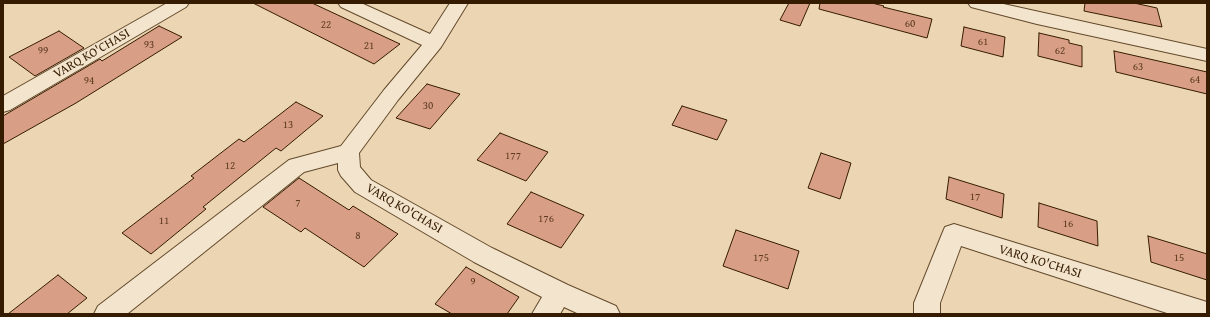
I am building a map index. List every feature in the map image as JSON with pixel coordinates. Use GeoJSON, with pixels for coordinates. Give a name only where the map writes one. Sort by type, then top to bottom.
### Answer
{"type":"FeatureCollection","features":[{"type":"Feature","properties":{"kind":"street","name":"VARQ KO'CHASI"},"geometry":{"type":"LineString","coordinates":[[3,105],[180,3]]}},
{"type":"Feature","properties":{"kind":"street"},"geometry":{"type":"LineString","coordinates":[[347,3],[434,43]]}},
{"type":"Feature","properties":{"kind":"street"},"geometry":{"type":"LineString","coordinates":[[107,314],[297,166],[348,152],[391,95],[434,43],[459,3]]}},
{"type":"Feature","properties":{"kind":"street"},"geometry":{"type":"LineString","coordinates":[[977,3],[1037,18],[1207,55]]}},
{"type":"Feature","properties":{"kind":"street","name":"VARQ KO'CHASI"},"geometry":{"type":"LineString","coordinates":[[348,152],[349,170],[363,186],[483,255],[559,293],[607,314]]}},
{"type":"Feature","properties":{"kind":"street","name":"VARQ KO'CHASI"},"geometry":{"type":"LineString","coordinates":[[927,314],[927,303],[954,234],[1207,314]]}},
{"type":"Feature","properties":{"kind":"street"},"geometry":{"type":"LineString","coordinates":[[545,314],[559,293]]}},
{"type":"Feature","properties":{"kind":"building"},"geometry":{"type":"Polygon","coordinates":[[[253,3],[312,3],[400,44],[374,64],[253,3]]]}},
{"type":"Feature","properties":{"kind":"building"},"geometry":{"type":"Polygon","coordinates":[[[789,3],[810,3],[800,26],[780,20],[789,3]]]}},
{"type":"Feature","properties":{"kind":"building"},"geometry":{"type":"Polygon","coordinates":[[[820,3],[872,3],[932,19],[927,38],[819,9],[820,3]]]}},
{"type":"Feature","properties":{"kind":"building"},"geometry":{"type":"Polygon","coordinates":[[[1085,3],[1134,3],[1157,8],[1162,27],[1084,11],[1085,3]]]}},
{"type":"Feature","properties":{"kind":"building"},"geometry":{"type":"Polygon","coordinates":[[[159,26],[182,37],[76,103],[3,144],[3,116],[100,59],[102,61],[159,26]]]}},
{"type":"Feature","properties":{"kind":"building"},"geometry":{"type":"Polygon","coordinates":[[[964,27],[1005,37],[1003,57],[961,46],[964,27]]]}},
{"type":"Feature","properties":{"kind":"building"},"geometry":{"type":"Polygon","coordinates":[[[59,31],[84,48],[35,76],[9,57],[59,31]]]}},
{"type":"Feature","properties":{"kind":"building"},"geometry":{"type":"Polygon","coordinates":[[[1039,33],[1069,40],[1069,43],[1082,46],[1082,67],[1038,56],[1039,33]]]}},
{"type":"Feature","properties":{"kind":"building"},"geometry":{"type":"Polygon","coordinates":[[[1114,51],[1207,72],[1207,94],[1116,72],[1114,51]]]}},
{"type":"Feature","properties":{"kind":"building"},"geometry":{"type":"Polygon","coordinates":[[[427,84],[460,94],[430,129],[396,118],[427,84]]]}},
{"type":"Feature","properties":{"kind":"building"},"geometry":{"type":"Polygon","coordinates":[[[296,102],[323,116],[281,151],[276,148],[203,207],[206,209],[151,254],[122,233],[194,178],[191,176],[239,139],[244,142],[296,102]]]}},
{"type":"Feature","properties":{"kind":"building"},"geometry":{"type":"Polygon","coordinates":[[[682,106],[727,120],[717,140],[672,125],[682,106]]]}},
{"type":"Feature","properties":{"kind":"building"},"geometry":{"type":"Polygon","coordinates":[[[500,133],[548,152],[526,181],[477,160],[500,133]]]}},
{"type":"Feature","properties":{"kind":"building"},"geometry":{"type":"Polygon","coordinates":[[[821,153],[851,163],[840,199],[808,188],[821,153]]]}},
{"type":"Feature","properties":{"kind":"building"},"geometry":{"type":"Polygon","coordinates":[[[949,177],[1004,194],[1002,218],[946,199],[949,177]]]}},
{"type":"Feature","properties":{"kind":"building"},"geometry":{"type":"Polygon","coordinates":[[[299,178],[349,210],[353,206],[398,234],[364,267],[305,228],[301,232],[263,207],[299,178]]]}},
{"type":"Feature","properties":{"kind":"building"},"geometry":{"type":"Polygon","coordinates":[[[531,192],[584,215],[561,248],[507,224],[531,192]]]}},
{"type":"Feature","properties":{"kind":"building"},"geometry":{"type":"Polygon","coordinates":[[[1039,203],[1097,221],[1098,246],[1038,227],[1039,203]]]}},
{"type":"Feature","properties":{"kind":"building"},"geometry":{"type":"Polygon","coordinates":[[[736,230],[799,251],[788,289],[723,266],[736,230]]]}},
{"type":"Feature","properties":{"kind":"building"},"geometry":{"type":"Polygon","coordinates":[[[1148,236],[1207,254],[1207,280],[1151,262],[1148,236]]]}},
{"type":"Feature","properties":{"kind":"building"},"geometry":{"type":"Polygon","coordinates":[[[466,267],[519,297],[507,314],[452,314],[435,304],[466,267]]]}},
{"type":"Feature","properties":{"kind":"building"},"geometry":{"type":"Polygon","coordinates":[[[58,275],[87,298],[67,314],[8,314],[58,275]]]}}]}
